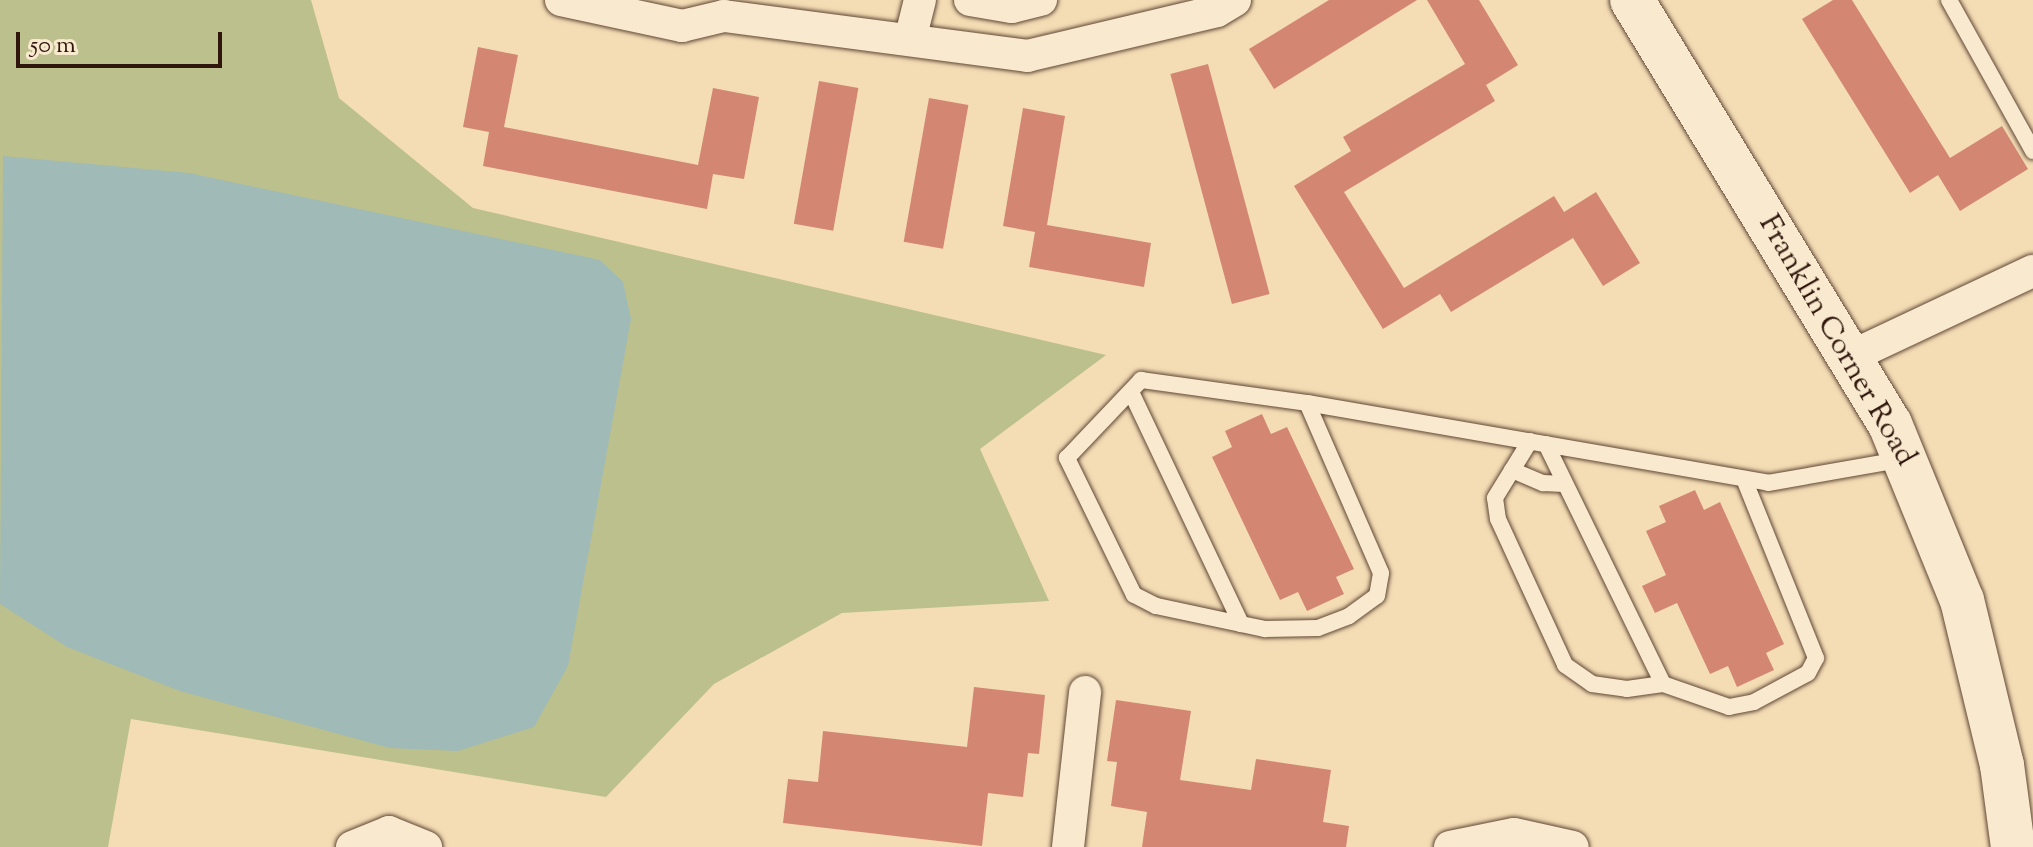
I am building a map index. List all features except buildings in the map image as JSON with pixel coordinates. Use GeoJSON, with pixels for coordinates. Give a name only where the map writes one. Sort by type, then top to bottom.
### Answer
{"type":"FeatureCollection","features":[{"type":"Feature","properties":{"kind":"main road","name":"Franklin Corner Road"},"geometry":{"type":"LineString","coordinates":[[1632,0],[1852,356],[1906,459],[1957,587],[1985,682],[2013,847]]}},
{"type":"Feature","properties":{"kind":"street"},"geometry":{"type":"LineString","coordinates":[[561,0],[682,26],[736,8],[910,40],[1027,56],[1174,10],[1217,11],[1235,0]]}},
{"type":"Feature","properties":{"kind":"street"},"geometry":{"type":"LineString","coordinates":[[910,40],[920,0]]}},
{"type":"Feature","properties":{"kind":"street"},"geometry":{"type":"LineString","coordinates":[[970,0],[1012,7],[1041,0]]}},
{"type":"Feature","properties":{"kind":"street"},"geometry":{"type":"LineString","coordinates":[[1852,356],[2033,271]]}},
{"type":"Feature","properties":{"kind":"street"},"geometry":{"type":"LineString","coordinates":[[1068,847],[1085,692]]}},
{"type":"Feature","properties":{"kind":"street"},"geometry":{"type":"LineString","coordinates":[[352,847],[389,832],[426,847]]}},
{"type":"Feature","properties":{"kind":"street"},"geometry":{"type":"LineString","coordinates":[[1450,847],[1514,834],[1573,847]]}},
{"type":"Feature","properties":{"kind":"lane"},"geometry":{"type":"LineString","coordinates":[[1949,0],[2033,151]]}},
{"type":"Feature","properties":{"kind":"lane"},"geometry":{"type":"LineString","coordinates":[[1307,403],[1381,573],[1377,596],[1349,616],[1318,628],[1288,631],[1156,606],[1134,595],[1067,458],[1141,380],[1307,403],[1768,483],[1906,459]]}},
{"type":"Feature","properties":{"kind":"lane"},"geometry":{"type":"LineString","coordinates":[[1131,392],[1241,624]]}},
{"type":"Feature","properties":{"kind":"lane"},"geometry":{"type":"LineString","coordinates":[[1538,443],[1512,470],[1495,498],[1498,519],[1565,665],[1592,684],[1627,689],[1663,684],[1706,703],[1741,704],[1808,673],[1816,658],[1744,479]]}},
{"type":"Feature","properties":{"kind":"lane"},"geometry":{"type":"LineString","coordinates":[[1538,443],[1564,484],[1663,684]]}},
{"type":"Feature","properties":{"kind":"lane"},"geometry":{"type":"LineString","coordinates":[[1512,470],[1543,483],[1564,484]]}},
{"type":"Feature","properties":{"kind":"green space"},"geometry":{"type":"Polygon","coordinates":[[[0,0],[311,0],[339,98],[473,208],[1106,355],[980,449],[1049,601],[842,613],[714,684],[606,797],[131,719],[108,847],[0,847],[0,0]]]}},
{"type":"Feature","properties":{"kind":"water"},"geometry":{"type":"Polygon","coordinates":[[[3,156],[189,173],[600,260],[623,282],[631,319],[568,666],[534,727],[458,751],[390,748],[180,691],[67,647],[0,604],[3,156]]]}}]}
